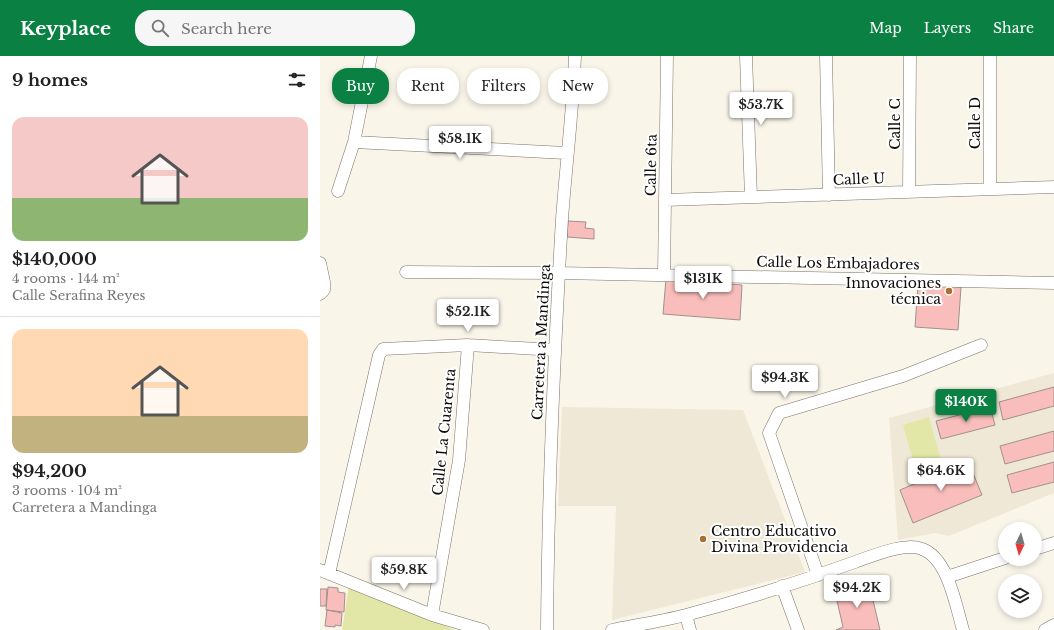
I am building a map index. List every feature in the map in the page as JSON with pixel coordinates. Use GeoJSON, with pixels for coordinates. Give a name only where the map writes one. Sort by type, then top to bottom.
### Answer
{"type":"FeatureCollection","features":[{"type":"Feature","properties":{"kind":"street"},"geometry":{"type":"LineString","coordinates":[[338,191],[354,142],[371,56]]}},
{"type":"Feature","properties":{"kind":"street","name":"Carretera a Mandinga"},"geometry":{"type":"LineString","coordinates":[[547,630],[547,561],[555,350],[566,154],[575,56]]}},
{"type":"Feature","properties":{"kind":"street","name":"Calle 6ta"},"geometry":{"type":"LineString","coordinates":[[664,275],[667,56]]}},
{"type":"Feature","properties":{"kind":"street"},"geometry":{"type":"LineString","coordinates":[[746,56],[751,197]]}},
{"type":"Feature","properties":{"kind":"street"},"geometry":{"type":"LineString","coordinates":[[826,56],[829,195]]}},
{"type":"Feature","properties":{"kind":"street","name":"Calle C"},"geometry":{"type":"LineString","coordinates":[[909,192],[910,56]]}},
{"type":"Feature","properties":{"kind":"street","name":"Calle D"},"geometry":{"type":"LineString","coordinates":[[990,56],[990,189]]}},
{"type":"Feature","properties":{"kind":"street"},"geometry":{"type":"LineString","coordinates":[[354,142],[566,154]]}},
{"type":"Feature","properties":{"kind":"street","name":"Calle U"},"geometry":{"type":"LineString","coordinates":[[665,200],[1054,187]]}},
{"type":"Feature","properties":{"kind":"street"},"geometry":{"type":"LineString","coordinates":[[320,263],[324,282],[322,292]]}},
{"type":"Feature","properties":{"kind":"street","name":"Calle Los Embajadores"},"geometry":{"type":"LineString","coordinates":[[406,272],[559,273],[1054,283]]}},
{"type":"Feature","properties":{"kind":"street"},"geometry":{"type":"LineString","coordinates":[[482,630],[432,615],[322,572],[379,355],[382,349],[468,345],[555,350]]}},
{"type":"Feature","properties":{"kind":"street","name":"Calle La Cuarenta"},"geometry":{"type":"LineString","coordinates":[[432,615],[459,460],[468,345]]}},
{"type":"Feature","properties":{"kind":"street"},"geometry":{"type":"LineString","coordinates":[[818,575],[769,433],[780,413],[903,376],[981,346]]}},
{"type":"Feature","properties":{"kind":"street"},"geometry":{"type":"LineString","coordinates":[[1042,547],[1054,543]]}},
{"type":"Feature","properties":{"kind":"street"},"geometry":{"type":"LineString","coordinates":[[612,630],[686,615],[818,575],[879,554],[911,547],[922,548],[932,554],[941,565],[947,577],[963,630]]}},
{"type":"Feature","properties":{"kind":"street"},"geometry":{"type":"LineString","coordinates":[[947,577],[998,560]]}},
{"type":"Feature","properties":{"kind":"street"},"geometry":{"type":"LineString","coordinates":[[782,586],[798,630]]}},
{"type":"Feature","properties":{"kind":"street"},"geometry":{"type":"LineString","coordinates":[[686,615],[690,630]]}},
{"type":"Feature","properties":{"kind":"street"},"geometry":{"type":"LineString","coordinates":[[1044,630],[1054,625]]}},
{"type":"Feature","properties":{"kind":"shaded area"},"geometry":{"type":"Polygon","coordinates":[[[1054,373],[1054,493],[949,536],[935,533],[898,540],[889,418],[1054,373]]]}},
{"type":"Feature","properties":{"kind":"shaded area","name":"Centro Educativo Divina Providencia"},"geometry":{"type":"Polygon","coordinates":[[[562,407],[743,410],[805,572],[612,620],[616,506],[558,506],[562,407]]]}},
{"type":"Feature","properties":{"kind":"green space"},"geometry":{"type":"Polygon","coordinates":[[[929,417],[942,464],[916,471],[903,425],[929,417]]]}},
{"type":"Feature","properties":{"kind":"green space"},"geometry":{"type":"Polygon","coordinates":[[[349,585],[455,630],[342,630],[349,585]]]}},
{"type":"Feature","properties":{"kind":"building"},"geometry":{"type":"Polygon","coordinates":[[[568,221],[586,222],[585,228],[594,229],[594,239],[567,237],[568,221]]]}},
{"type":"Feature","properties":{"kind":"building"},"geometry":{"type":"Polygon","coordinates":[[[666,279],[742,285],[740,320],[663,314],[666,279]]]}},
{"type":"Feature","properties":{"kind":"building"},"geometry":{"type":"Polygon","coordinates":[[[918,284],[961,287],[958,330],[915,327],[918,284]]]}},
{"type":"Feature","properties":{"kind":"building"},"geometry":{"type":"Polygon","coordinates":[[[1054,387],[1054,406],[1003,420],[999,402],[1054,387]]]}},
{"type":"Feature","properties":{"kind":"building"},"geometry":{"type":"Polygon","coordinates":[[[990,407],[995,425],[941,439],[936,421],[990,407]]]}},
{"type":"Feature","properties":{"kind":"building"},"geometry":{"type":"Polygon","coordinates":[[[1054,431],[1054,451],[1005,464],[1000,446],[1054,431]]]}},
{"type":"Feature","properties":{"kind":"building"},"geometry":{"type":"Polygon","coordinates":[[[968,461],[982,495],[913,523],[900,490],[968,461]]]}},
{"type":"Feature","properties":{"kind":"building"},"geometry":{"type":"Polygon","coordinates":[[[1054,462],[1054,482],[1012,493],[1007,475],[1054,462]]]}},
{"type":"Feature","properties":{"kind":"building"},"geometry":{"type":"Polygon","coordinates":[[[869,583],[880,630],[836,630],[843,627],[835,592],[869,583]]]}},
{"type":"Feature","properties":{"kind":"building"},"geometry":{"type":"Polygon","coordinates":[[[328,587],[338,588],[338,592],[345,593],[344,612],[326,610],[328,587]]]}},
{"type":"Feature","properties":{"kind":"building"},"geometry":{"type":"Polygon","coordinates":[[[320,589],[327,589],[326,606],[320,606],[320,589]]]}},
{"type":"Feature","properties":{"kind":"building"},"geometry":{"type":"Polygon","coordinates":[[[327,610],[342,613],[341,626],[325,626],[327,610]]]}},
{"type":"Feature","properties":{"kind":"place","name":"Innovaciones técnica"},"geometry":{"type":"Point","coordinates":[949,291]}},
{"type":"Feature","properties":{"kind":"place","name":"Centro Educativo Divina Providencia"},"geometry":{"type":"Point","coordinates":[703,539]}}]}
